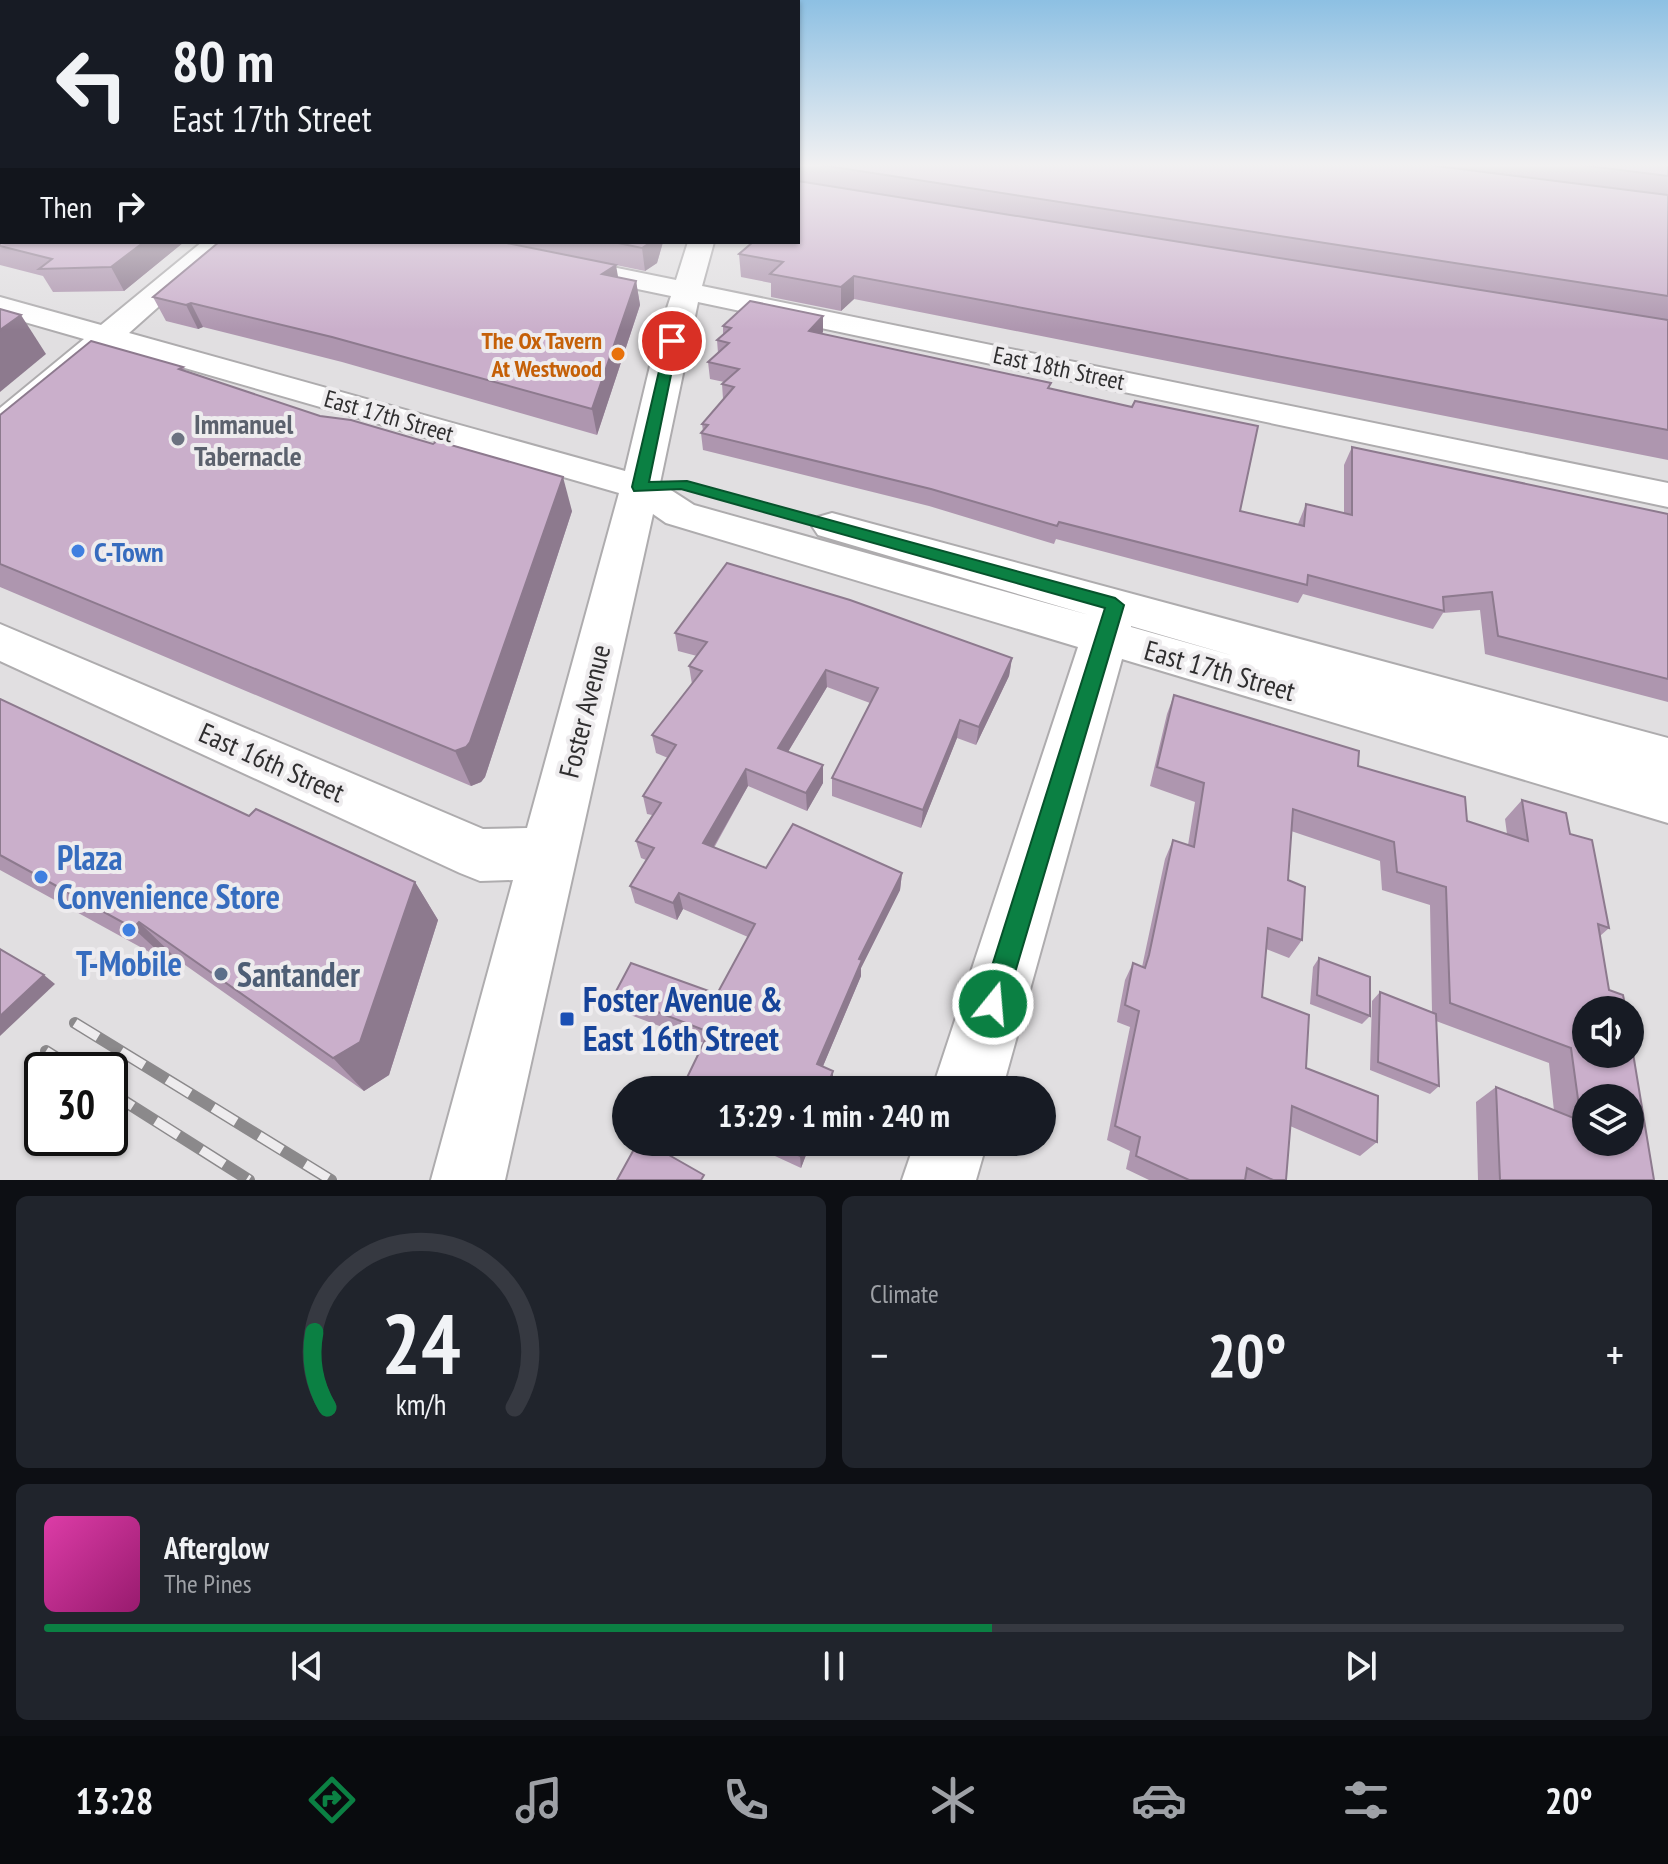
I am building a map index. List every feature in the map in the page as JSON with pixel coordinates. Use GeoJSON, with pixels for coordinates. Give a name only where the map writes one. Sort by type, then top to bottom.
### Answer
{"type":"FeatureCollection","features":[{"type":"Feature","properties":{"kind":"street"},"geometry":{"type":"LineString","coordinates":[[0,426],[216,244]]}},
{"type":"Feature","properties":{"kind":"street","name":"East 18th Street"},"geometry":{"type":"LineString","coordinates":[[461,244],[1668,495]]}},
{"type":"Feature","properties":{"kind":"street","name":"Foster Avenue"},"geometry":{"type":"LineString","coordinates":[[468,1180],[686,290],[700,244]]}},
{"type":"Feature","properties":{"kind":"street","name":"East 17th Street"},"geometry":{"type":"LineString","coordinates":[[0,306],[640,487],[680,514],[1110,621],[1665,778]]}},
{"type":"Feature","properties":{"kind":"street"},"geometry":{"type":"LineString","coordinates":[[971,1076],[1110,621]]}},
{"type":"Feature","properties":{"kind":"street","name":"East 16th Street"},"geometry":{"type":"LineString","coordinates":[[0,641],[480,855],[549,853]]}},
{"type":"Feature","properties":{"kind":"street"},"geometry":{"type":"LineString","coordinates":[[939,1180],[947,1156]]}},
{"type":"Feature","properties":{"kind":"building"},"geometry":{"type":"Polygon","coordinates":[[[800,220],[1043,220],[1668,320],[1668,430],[854,276],[841,287],[770,274],[783,262],[739,254],[751,244],[800,244],[800,220]]]}},
{"type":"Feature","properties":{"kind":"building"},"geometry":{"type":"Polygon","coordinates":[[[1177,220],[1668,220],[1668,296],[1177,220]]]}},
{"type":"Feature","properties":{"kind":"building"},"geometry":{"type":"Polygon","coordinates":[[[141,244],[111,267],[39,269],[52,259],[0,246],[141,244]]]}},
{"type":"Feature","properties":{"kind":"building"},"geometry":{"type":"Polygon","coordinates":[[[217,244],[512,244],[616,265],[602,274],[636,281],[592,409],[332,337],[191,303],[186,305],[153,297],[217,244]]]}},
{"type":"Feature","properties":{"kind":"building"},"geometry":{"type":"Polygon","coordinates":[[[623,244],[648,244],[642,248],[623,244]]]}},
{"type":"Feature","properties":{"kind":"building"},"geometry":{"type":"Polygon","coordinates":[[[750,301],[823,316],[809,331],[1051,383],[1048,388],[1132,407],[1135,401],[1258,426],[1240,511],[1304,526],[1306,504],[1352,515],[1352,447],[1668,514],[1668,679],[1498,636],[1492,592],[1443,597],[1444,611],[1308,575],[1307,585],[1059,522],[1057,526],[931,489],[701,433],[708,425],[702,424],[734,387],[722,384],[739,369],[708,362],[729,343],[717,340],[731,328],[723,326],[750,301]]]}},
{"type":"Feature","properties":{"kind":"building"},"geometry":{"type":"Polygon","coordinates":[[[0,309],[21,315],[0,330],[0,309]]]}},
{"type":"Feature","properties":{"kind":"building"},"geometry":{"type":"Polygon","coordinates":[[[91,341],[183,367],[179,369],[320,416],[351,420],[433,444],[437,441],[563,477],[466,747],[455,751],[0,564],[0,415],[91,341]]]}},
{"type":"Feature","properties":{"kind":"building"},"geometry":{"type":"Polygon","coordinates":[[[727,563],[850,600],[1012,658],[979,727],[960,720],[923,810],[832,778],[878,688],[826,670],[778,748],[823,765],[806,793],[746,769],[703,843],[766,868],[793,824],[902,873],[859,959],[862,960],[817,1064],[833,1071],[831,1076],[688,1076],[709,1032],[614,995],[631,963],[717,994],[755,924],[679,893],[673,903],[630,886],[654,848],[636,841],[661,803],[643,796],[676,745],[652,735],[702,671],[689,666],[707,642],[675,633],[727,563]]]}},
{"type":"Feature","properties":{"kind":"building"},"geometry":{"type":"Polygon","coordinates":[[[1174,695],[1359,751],[1358,766],[1465,797],[1467,821],[1528,841],[1522,800],[1566,813],[1570,834],[1592,840],[1609,928],[1598,924],[1609,990],[1623,996],[1572,996],[1572,1055],[1571,1048],[1450,1003],[1446,887],[1397,872],[1394,842],[1293,809],[1288,880],[1305,887],[1302,940],[1268,928],[1262,997],[1309,1015],[1306,1068],[1378,1096],[1377,1142],[1292,1106],[1286,1180],[1273,1180],[1247,1168],[1245,1180],[1189,1180],[1136,1156],[1140,1137],[1115,1126],[1139,1011],[1125,1005],[1133,963],[1145,968],[1149,955],[1173,840],[1194,847],[1204,783],[1157,767],[1174,695]]]}},
{"type":"Feature","properties":{"kind":"building"},"geometry":{"type":"Polygon","coordinates":[[[0,699],[249,816],[256,809],[415,882],[360,1042],[333,1058],[139,922],[133,928],[0,855],[0,699]]]}},
{"type":"Feature","properties":{"kind":"building"},"geometry":{"type":"Polygon","coordinates":[[[0,949],[44,975],[0,1016],[0,949]]]}},
{"type":"Feature","properties":{"kind":"building"},"geometry":{"type":"Polygon","coordinates":[[[1319,958],[1370,977],[1370,1016],[1317,995],[1319,958]]]}},
{"type":"Feature","properties":{"kind":"building"},"geometry":{"type":"Polygon","coordinates":[[[1380,992],[1436,1014],[1439,1086],[1378,1062],[1380,992]]]}},
{"type":"Feature","properties":{"kind":"building"},"geometry":{"type":"Polygon","coordinates":[[[1574,1068],[1635,1068],[1638,1084],[1576,1084],[1574,1068]]]}},
{"type":"Feature","properties":{"kind":"building"},"geometry":{"type":"Polygon","coordinates":[[[1496,1087],[1572,1117],[1572,1156],[1644,1156],[1644,1120],[1654,1180],[1500,1180],[1496,1087]]]}},
{"type":"Feature","properties":{"kind":"building"},"geometry":{"type":"Polygon","coordinates":[[[630,1156],[671,1156],[704,1175],[701,1180],[617,1180],[630,1156]]]}},
{"type":"Feature","properties":{"kind":"railway"},"geometry":{"type":"LineString","coordinates":[[75,1023],[331,1180]]}},
{"type":"Feature","properties":{"kind":"railway"},"geometry":{"type":"LineString","coordinates":[[128,1103],[249,1180]]}},
{"type":"Feature","properties":{"kind":"place","name":"The Ox Tavern At Westwood"},"geometry":{"type":"Point","coordinates":[618,354]}},
{"type":"Feature","properties":{"kind":"place","name":"Immanuel Tabernacle"},"geometry":{"type":"Point","coordinates":[178,439]}},
{"type":"Feature","properties":{"kind":"place","name":"C-Town"},"geometry":{"type":"Point","coordinates":[78,551]}},
{"type":"Feature","properties":{"kind":"place","name":"Plaza Convenience Store"},"geometry":{"type":"Point","coordinates":[41,877]}},
{"type":"Feature","properties":{"kind":"place","name":"T-Mobile"},"geometry":{"type":"Point","coordinates":[129,930]}},
{"type":"Feature","properties":{"kind":"place","name":"Santander"},"geometry":{"type":"Point","coordinates":[221,974]}},
{"type":"Feature","properties":{"kind":"place","name":"Foster Avenue & East 16th Street"},"geometry":{"type":"Point","coordinates":[567,1019]}},
{"type":"Feature","properties":{"kind":"route"},"geometry":{"type":"LineString","coordinates":[[672,341],[640,487],[681,485],[1115,605],[993,1004]]}}]}
